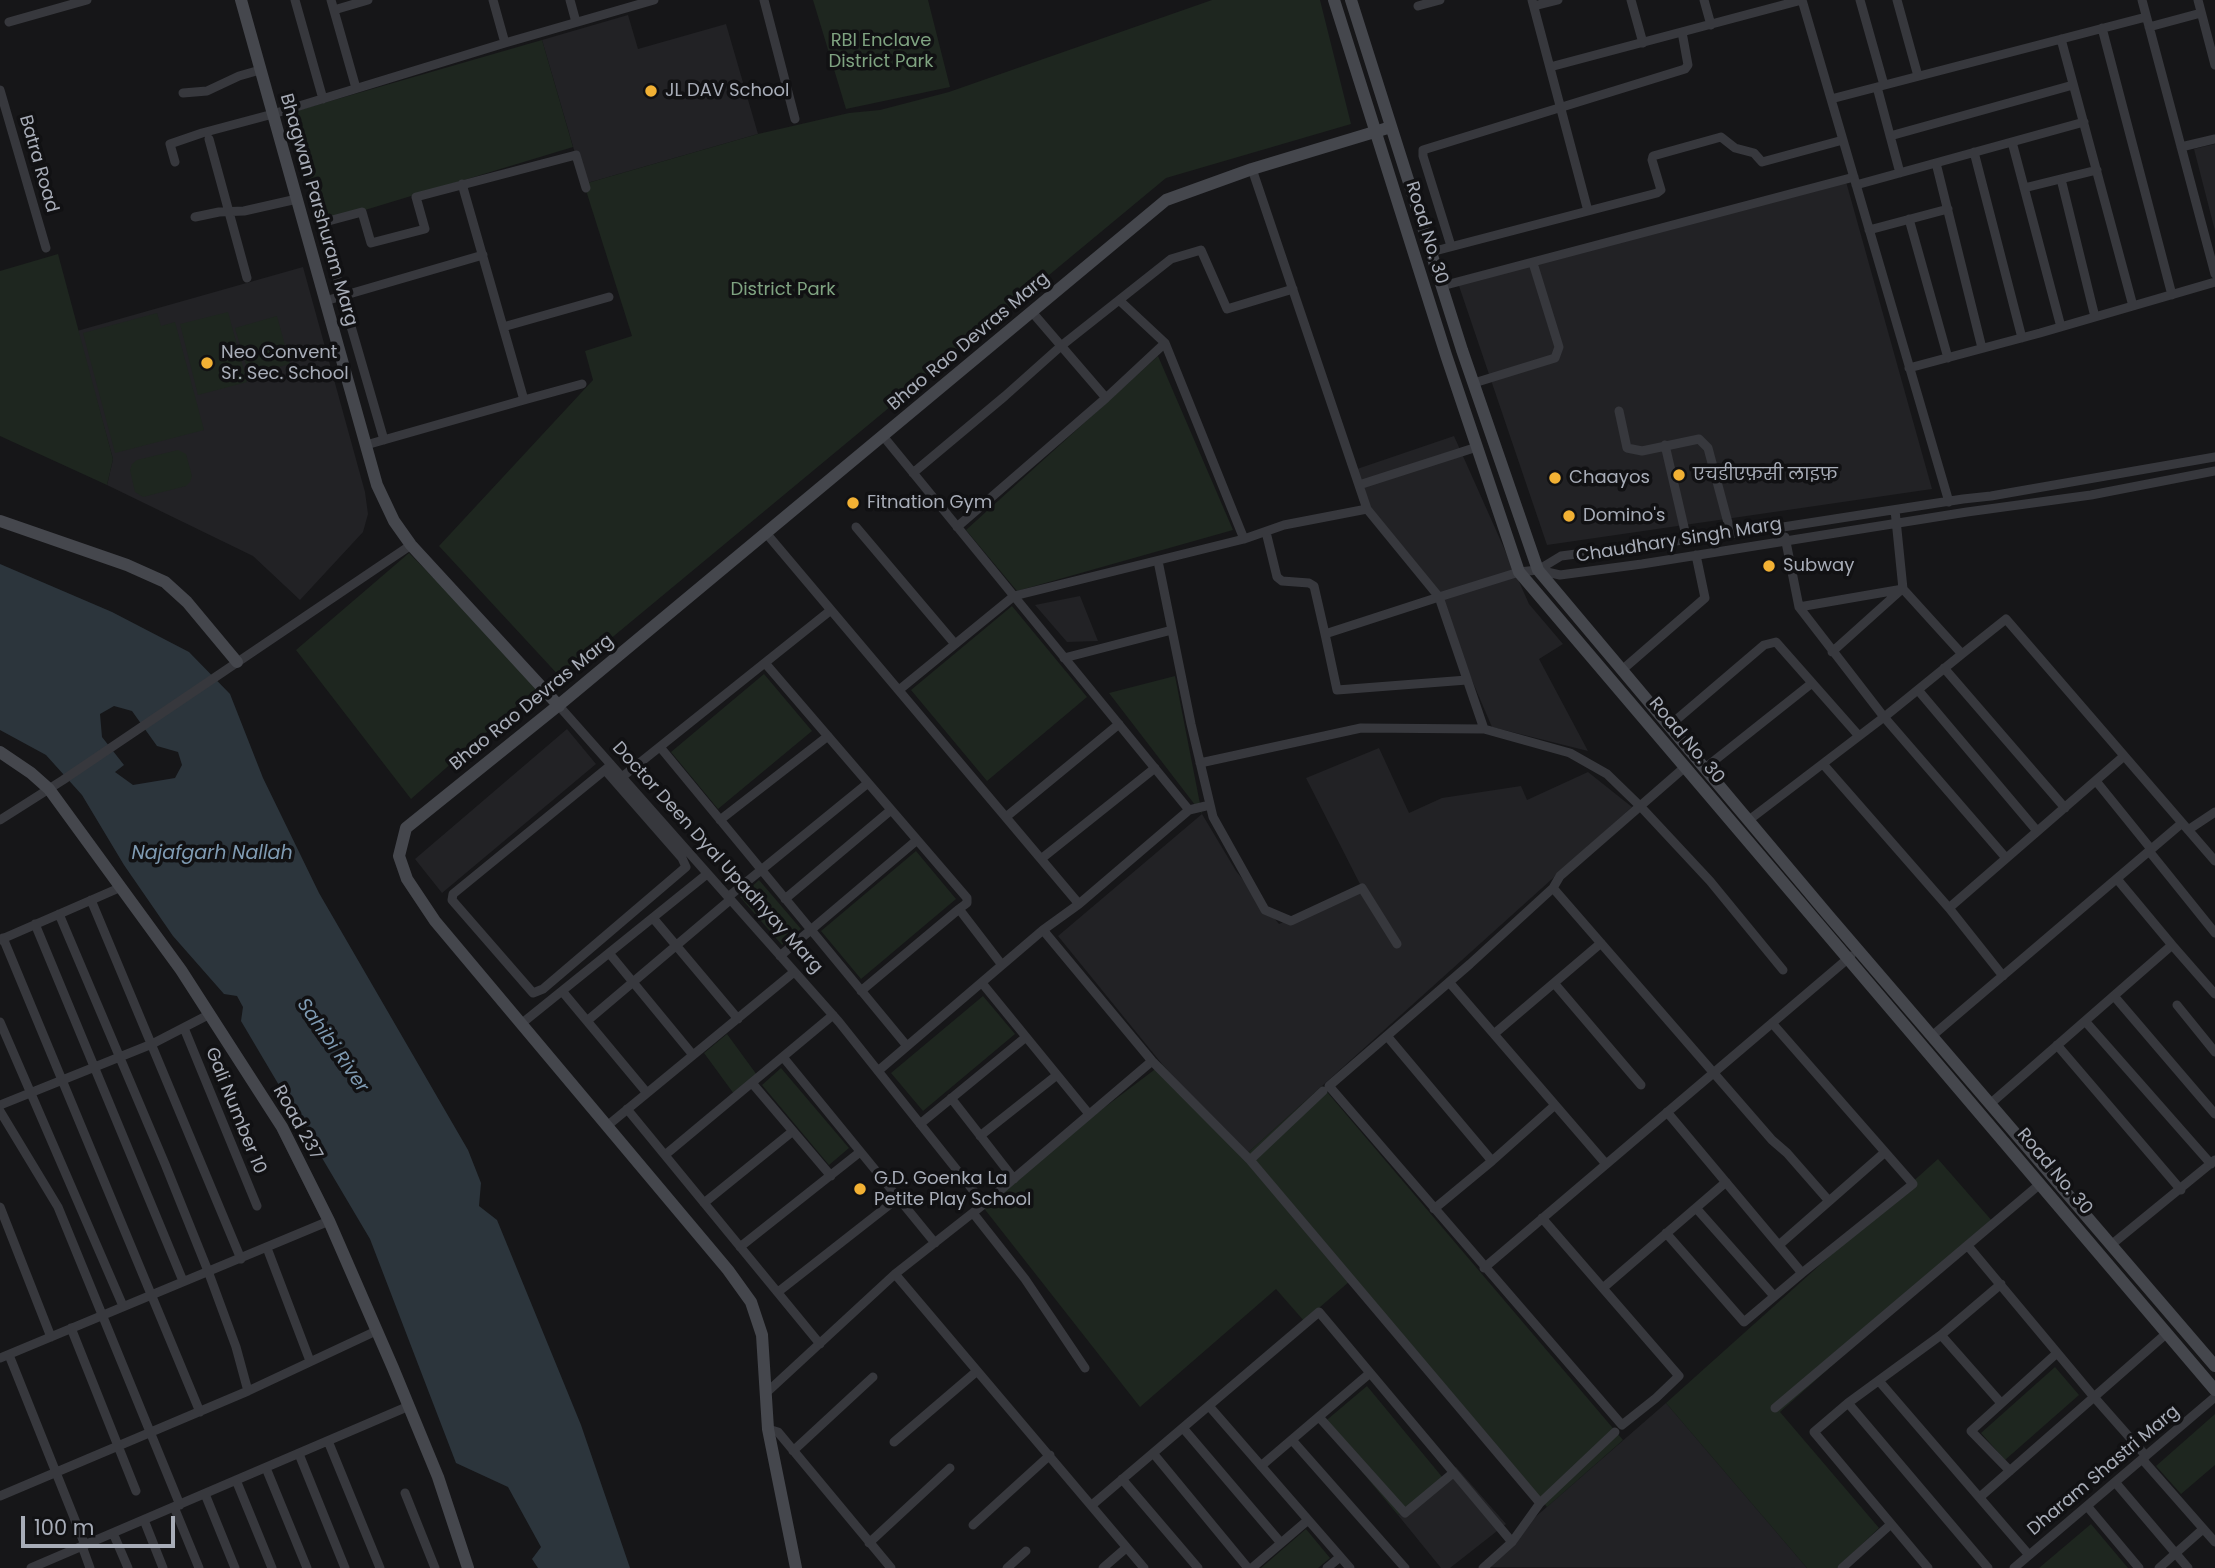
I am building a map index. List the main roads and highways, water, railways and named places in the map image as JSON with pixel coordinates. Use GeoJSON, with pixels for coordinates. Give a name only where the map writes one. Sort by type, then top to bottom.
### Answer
{"type":"FeatureCollection","features":[{"type":"Feature","properties":{"kind":"water","name":"Najafgarh Nallah"},"geometry":{"type":"Polygon","coordinates":[[[0,564],[112,612],[189,652],[230,694],[263,778],[319,893],[468,1150],[481,1183],[479,1206],[497,1220],[581,1425],[630,1568],[538,1568],[532,1559],[541,1547],[508,1487],[456,1463],[370,1239],[241,1021],[243,1007],[237,996],[224,994],[173,936],[124,865],[82,795],[46,755],[0,730],[0,564]],[[114,706],[100,714],[102,737],[124,765],[115,772],[133,785],[175,778],[182,765],[178,752],[157,746],[132,711],[114,706]]]}},
{"type":"Feature","properties":{"kind":"place","name":"JL DAV School"},"geometry":{"type":"Point","coordinates":[651,91]}},
{"type":"Feature","properties":{"kind":"place","name":"Neo Convent Sr. Sec. School"},"geometry":{"type":"Point","coordinates":[207,363]}},
{"type":"Feature","properties":{"kind":"place","name":"एचडीएफ़सी लाइफ़"},"geometry":{"type":"Point","coordinates":[1679,475]}},
{"type":"Feature","properties":{"kind":"place","name":"Chaayos"},"geometry":{"type":"Point","coordinates":[1555,478]}},
{"type":"Feature","properties":{"kind":"place","name":"Fitnation Gym"},"geometry":{"type":"Point","coordinates":[853,503]}},
{"type":"Feature","properties":{"kind":"place","name":"Domino's"},"geometry":{"type":"Point","coordinates":[1569,516]}},
{"type":"Feature","properties":{"kind":"place","name":"Subway"},"geometry":{"type":"Point","coordinates":[1769,566]}},
{"type":"Feature","properties":{"kind":"place","name":"G.D. Goenka La Petite Play School"},"geometry":{"type":"Point","coordinates":[860,1189]}},
{"type":"Feature","properties":{"kind":"park label","name":"RBI Enclave District Park"},"geometry":{"type":"Point","coordinates":[881,51]}},
{"type":"Feature","properties":{"kind":"park label","name":"District Park"},"geometry":{"type":"Point","coordinates":[783,290]}},
{"type":"Feature","properties":{"kind":"water label","name":"Sahibi River"},"geometry":{"type":"Point","coordinates":[332,1046]}}]}
